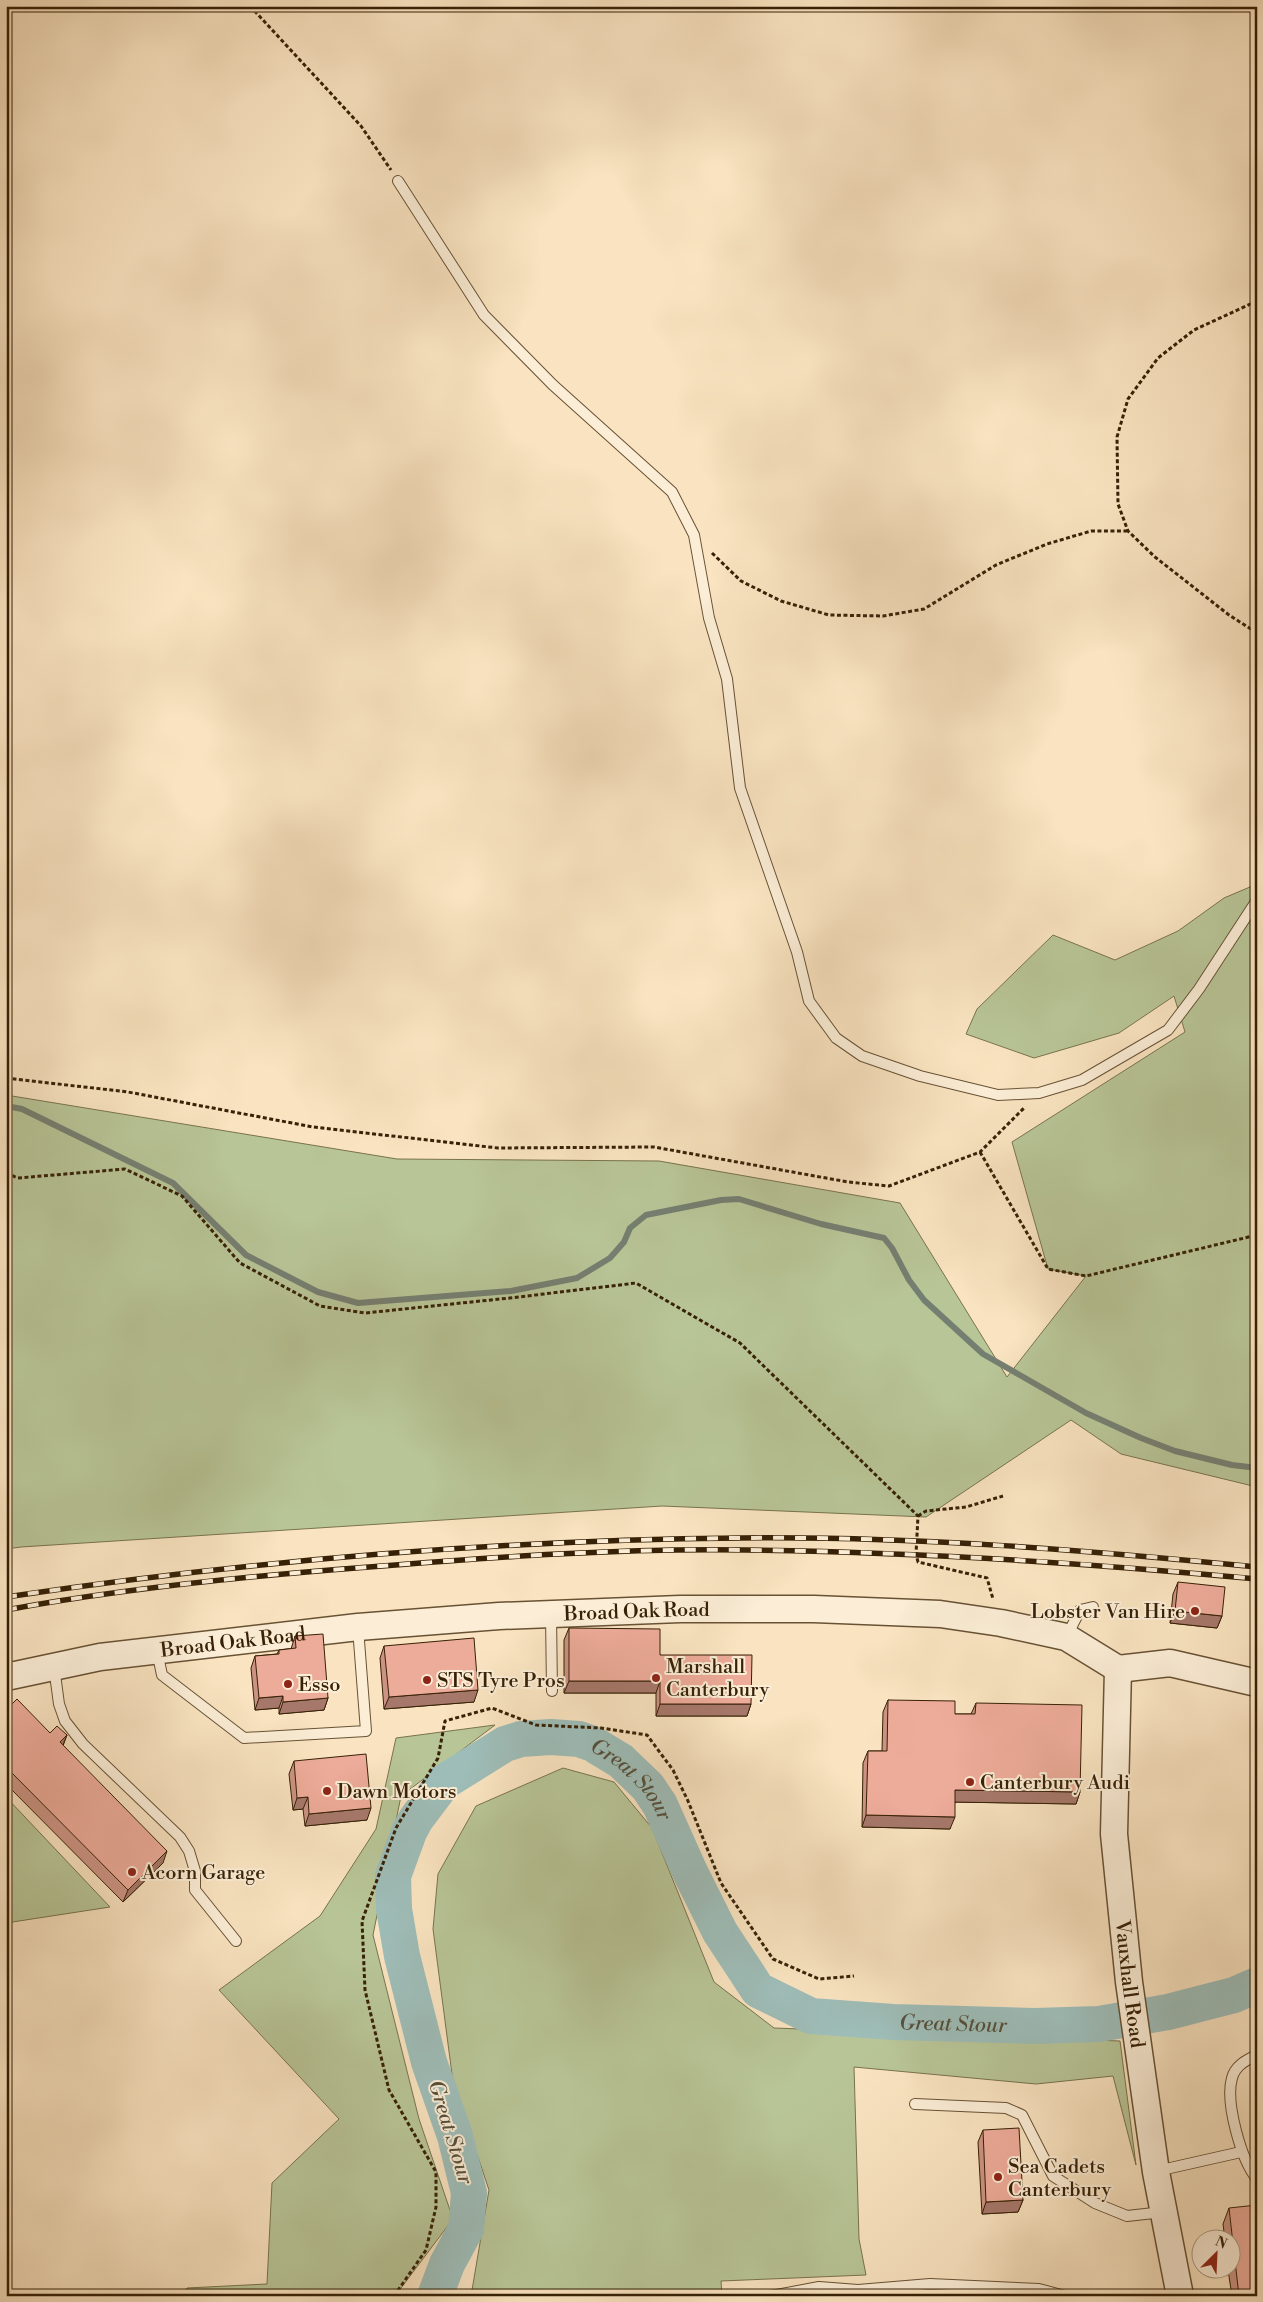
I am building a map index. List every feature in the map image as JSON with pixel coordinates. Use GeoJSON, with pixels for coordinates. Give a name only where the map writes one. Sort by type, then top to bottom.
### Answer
{"type":"FeatureCollection","features":[{"type":"Feature","properties":{"kind":"street","name":"Broad Oak Road"},"geometry":{"type":"LineString","coordinates":[[6,1678],[100,1657],[358,1627],[552,1614],[680,1609],[814,1608],[940,1614],[1001,1623],[1066,1637],[1118,1669]]}},
{"type":"Feature","properties":{"kind":"street"},"geometry":{"type":"LineString","coordinates":[[1118,1669],[1170,1663],[1257,1683]]}},
{"type":"Feature","properties":{"kind":"street","name":"Vauxhall Road"},"geometry":{"type":"LineString","coordinates":[[1118,1669],[1114,1834],[1129,1982],[1156,2172],[1180,2296]]}},
{"type":"Feature","properties":{"kind":"lane"},"geometry":{"type":"LineString","coordinates":[[398,181],[484,315],[553,385],[672,492],[694,535],[709,618],[727,679],[740,788],[797,952],[809,1001],[836,1038],[862,1056],[920,1076],[998,1095],[1039,1093],[1082,1080],[1168,1030],[1199,990],[1257,900]]}},
{"type":"Feature","properties":{"kind":"lane"},"geometry":{"type":"LineString","coordinates":[[1066,1637],[1080,1610],[1093,1607]]}},
{"type":"Feature","properties":{"kind":"lane"},"geometry":{"type":"LineString","coordinates":[[552,1614],[552,1691]]}},
{"type":"Feature","properties":{"kind":"lane"},"geometry":{"type":"LineString","coordinates":[[157,1651],[162,1675],[244,1738],[366,1731],[358,1627]]}},
{"type":"Feature","properties":{"kind":"lane"},"geometry":{"type":"LineString","coordinates":[[53,1666],[65,1721],[83,1744],[180,1836],[190,1851],[195,1871],[195,1890],[236,1942]]}},
{"type":"Feature","properties":{"kind":"lane"},"geometry":{"type":"LineString","coordinates":[[1257,2055],[1241,2063],[1232,2076],[1230,2093],[1242,2152],[1249,2169],[1257,2179]]}},
{"type":"Feature","properties":{"kind":"lane"},"geometry":{"type":"LineString","coordinates":[[915,2104],[1006,2108],[1022,2115],[1053,2176],[1095,2203],[1127,2216],[1164,2212]]}},
{"type":"Feature","properties":{"kind":"lane"},"geometry":{"type":"LineString","coordinates":[[1156,2172],[1242,2152]]}},
{"type":"Feature","properties":{"kind":"lane"},"geometry":{"type":"LineString","coordinates":[[771,2296],[819,2287],[858,2290],[930,2284],[1039,2289],[1065,2296]]}},
{"type":"Feature","properties":{"kind":"lane"},"geometry":{"type":"LineString","coordinates":[[1022,2296],[1039,2289]]}},
{"type":"Feature","properties":{"kind":"path"},"geometry":{"type":"LineString","coordinates":[[250,6],[361,126],[398,181]]}},
{"type":"Feature","properties":{"kind":"path"},"geometry":{"type":"LineString","coordinates":[[1257,301],[1194,330],[1158,358],[1128,399],[1117,437],[1118,504],[1128,531],[1155,557],[1229,615],[1257,633]]}},
{"type":"Feature","properties":{"kind":"path"},"geometry":{"type":"LineString","coordinates":[[694,535],[741,582],[781,601],[829,615],[883,616],[924,609],[996,565],[1047,544],[1090,531],[1128,531]]}},
{"type":"Feature","properties":{"kind":"path"},"geometry":{"type":"LineString","coordinates":[[6,1078],[128,1092],[313,1127],[498,1148],[654,1146],[848,1182],[889,1186],[980,1152],[1039,1093]]}},
{"type":"Feature","properties":{"kind":"path"},"geometry":{"type":"LineString","coordinates":[[980,1152],[1048,1269],[1086,1276],[1257,1235]]}},
{"type":"Feature","properties":{"kind":"path"},"geometry":{"type":"LineString","coordinates":[[6,1173],[18,1178],[125,1169],[182,1196],[240,1263],[320,1306],[365,1313],[636,1283],[740,1343],[918,1516],[916,1554],[918,1562],[987,1578],[1001,1623]]}},
{"type":"Feature","properties":{"kind":"path"},"geometry":{"type":"LineString","coordinates":[[918,1516],[926,1511],[966,1508],[1003,1496]]}},
{"type":"Feature","properties":{"kind":"path"},"geometry":{"type":"LineString","coordinates":[[394,2296],[426,2250],[436,2207],[436,2172],[388,2090],[365,1990],[362,1921],[396,1828],[438,1758],[445,1720],[492,1708],[536,1725],[601,1728],[647,1735],[673,1770],[688,1801],[721,1883],[773,1958],[819,1979],[854,1976]]}},
{"type":"Feature","properties":{"kind":"green space"},"geometry":{"type":"Polygon","coordinates":[[[1257,884],[1257,1487],[1121,1454],[1071,1420],[926,1517],[662,1506],[6,1549],[6,1095],[397,1159],[659,1161],[900,1203],[1007,1377],[1086,1276],[1048,1269],[1012,1142],[1185,1032],[1174,996],[1119,1033],[1034,1058],[966,1034],[977,1009],[1053,935],[1115,960],[1178,931],[1224,898],[1257,884]]]}},
{"type":"Feature","properties":{"kind":"green space"},"geometry":{"type":"Polygon","coordinates":[[[495,1725],[401,1796],[373,1935],[419,2119],[453,2219],[395,2296],[182,2296],[187,2288],[267,2284],[272,2183],[339,2119],[219,1990],[320,1916],[376,1829],[396,1738],[495,1725]]]}},
{"type":"Feature","properties":{"kind":"green space"},"geometry":{"type":"Polygon","coordinates":[[[563,1768],[614,1782],[652,1828],[714,1982],[774,2028],[1120,2041],[1136,2165],[1113,2076],[1036,2084],[854,2067],[859,2239],[866,2275],[721,2281],[722,2296],[471,2296],[489,2190],[453,2082],[433,1929],[438,1874],[476,1806],[563,1768]]]}},
{"type":"Feature","properties":{"kind":"green space"},"geometry":{"type":"Polygon","coordinates":[[[6,1797],[110,1907],[6,1923],[6,1797]]]}},
{"type":"Feature","properties":{"kind":"building"},"geometry":{"type":"Polygon","coordinates":[[[1178,1582],[1225,1587],[1222,1616],[1175,1611],[1178,1582]]]}},
{"type":"Feature","properties":{"kind":"building"},"geometry":{"type":"Polygon","coordinates":[[[569,1628],[660,1629],[660,1655],[752,1655],[751,1704],[660,1704],[660,1681],[569,1681],[569,1628]]]}},
{"type":"Feature","properties":{"kind":"building"},"geometry":{"type":"Polygon","coordinates":[[[323,1634],[328,1698],[283,1702],[283,1696],[259,1698],[255,1656],[279,1654],[279,1650],[296,1648],[295,1636],[323,1634]]]}},
{"type":"Feature","properties":{"kind":"building","name":"STS Tyre Pros"},"geometry":{"type":"Polygon","coordinates":[[[474,1638],[478,1690],[389,1697],[384,1646],[474,1638]]]}},
{"type":"Feature","properties":{"kind":"building"},"geometry":{"type":"Polygon","coordinates":[[[17,1699],[50,1733],[57,1726],[67,1735],[60,1742],[167,1851],[128,1890],[6,1767],[6,1708],[17,1699]]]}},
{"type":"Feature","properties":{"kind":"building","name":"Canterbury Audi"},"geometry":{"type":"Polygon","coordinates":[[[888,1700],[955,1701],[955,1714],[975,1714],[976,1703],[1082,1705],[1080,1792],[955,1790],[955,1817],[866,1815],[868,1751],[887,1751],[888,1700]]]}},
{"type":"Feature","properties":{"kind":"building","name":"Dawn Motors"},"geometry":{"type":"Polygon","coordinates":[[[366,1754],[371,1808],[309,1814],[308,1797],[297,1798],[294,1761],[366,1754]]]}},
{"type":"Feature","properties":{"kind":"building","name":"Sea Cadets Canterbury"},"geometry":{"type":"Polygon","coordinates":[[[1019,2128],[1023,2200],[986,2202],[983,2130],[1019,2128]]]}},
{"type":"Feature","properties":{"kind":"building"},"geometry":{"type":"Polygon","coordinates":[[[1257,2205],[1257,2296],[1239,2296],[1237,2280],[1240,2280],[1240,2230],[1232,2230],[1229,2208],[1257,2205]]]}},
{"type":"Feature","properties":{"kind":"waterway"},"geometry":{"type":"LineString","coordinates":[[6,1106],[22,1109],[173,1183],[246,1255],[318,1292],[358,1303],[511,1291],[577,1278],[610,1258],[624,1242],[630,1228],[646,1215],[721,1200],[739,1199],[821,1224],[884,1238],[892,1248],[909,1280],[924,1300],[983,1354],[1086,1413],[1141,1438],[1175,1451],[1232,1465],[1257,1468]]}},
{"type":"Feature","properties":{"kind":"waterway","name":"Great Stour"},"geometry":{"type":"LineString","coordinates":[[435,2296],[447,2264],[466,2229],[469,2193],[455,2136],[429,2062],[402,1956],[394,1909],[393,1876],[409,1832],[416,1819],[444,1782],[505,1744],[521,1739],[551,1737],[579,1739],[593,1744],[621,1761],[648,1787],[660,1805],[720,1932],[758,1990],[811,2016],[893,2022],[1035,2026],[1099,2024],[1168,2012],[1234,1995],[1257,1985]]}},
{"type":"Feature","properties":{"kind":"railway"},"geometry":{"type":"LineString","coordinates":[[6,1597],[97,1584],[280,1563],[464,1548],[649,1540],[741,1538],[870,1539],[999,1545],[1257,1567]]}},
{"type":"Feature","properties":{"kind":"railway"},"geometry":{"type":"LineString","coordinates":[[6,1610],[96,1595],[278,1574],[416,1563],[652,1550],[811,1551],[939,1556],[1066,1563],[1257,1579]]}},
{"type":"Feature","properties":{"kind":"place","name":"Lobster Van Hire"},"geometry":{"type":"Point","coordinates":[1195,1611]}},
{"type":"Feature","properties":{"kind":"place","name":"Marshall Canterbury"},"geometry":{"type":"Point","coordinates":[656,1678]}},
{"type":"Feature","properties":{"kind":"place","name":"STS Tyre Pros"},"geometry":{"type":"Point","coordinates":[427,1680]}},
{"type":"Feature","properties":{"kind":"place","name":"Esso"},"geometry":{"type":"Point","coordinates":[288,1684]}},
{"type":"Feature","properties":{"kind":"place","name":"Canterbury Audi"},"geometry":{"type":"Point","coordinates":[970,1782]}},
{"type":"Feature","properties":{"kind":"place","name":"Dawn Motors"},"geometry":{"type":"Point","coordinates":[327,1791]}},
{"type":"Feature","properties":{"kind":"place","name":"Acorn Garage"},"geometry":{"type":"Point","coordinates":[132,1872]}},
{"type":"Feature","properties":{"kind":"place","name":"Sea Cadets Canterbury"},"geometry":{"type":"Point","coordinates":[998,2177]}}]}
